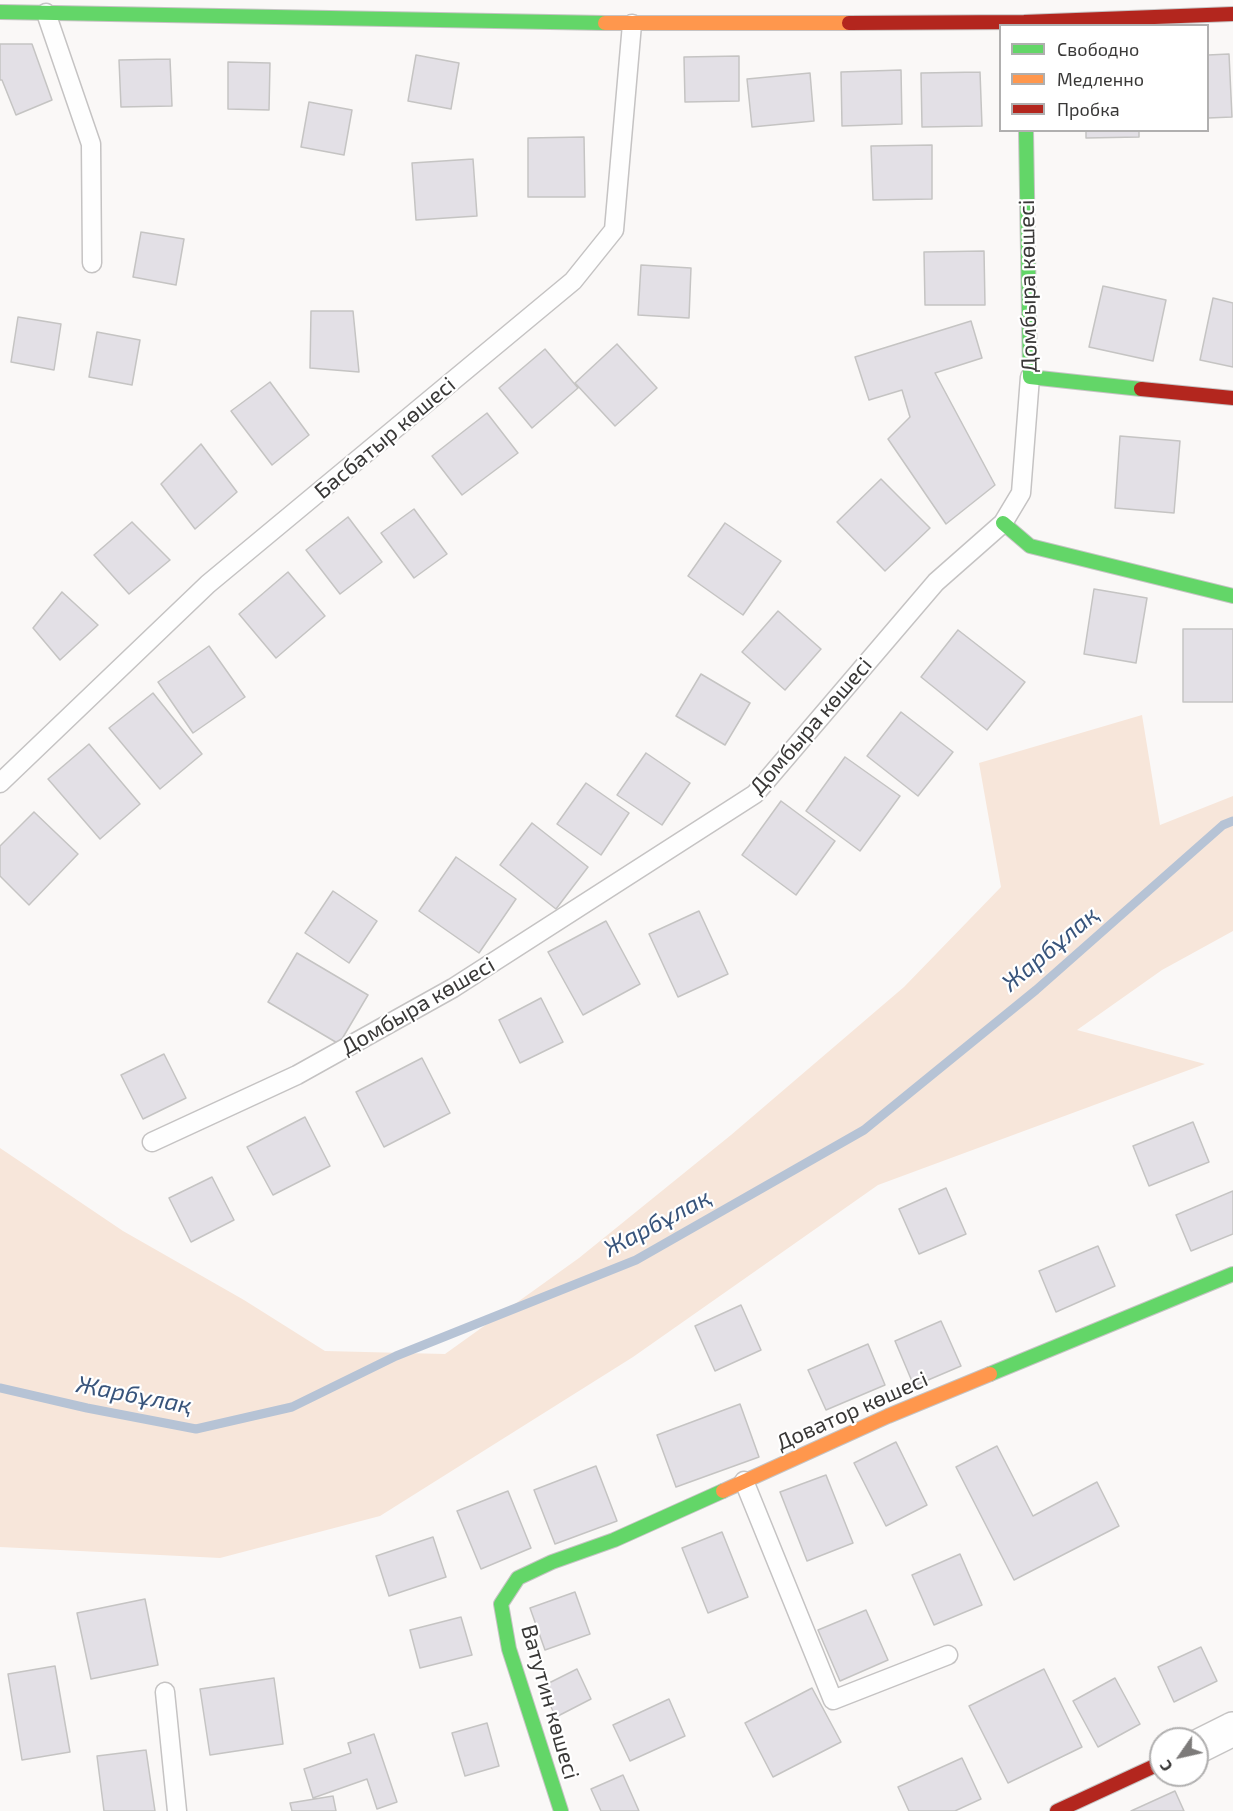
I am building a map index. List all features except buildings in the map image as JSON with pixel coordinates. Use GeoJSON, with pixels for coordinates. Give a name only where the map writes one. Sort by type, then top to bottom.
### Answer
{"type":"FeatureCollection","features":[{"type":"Feature","properties":{"kind":"street"},"geometry":{"type":"LineString","coordinates":[[0,12],[632,24],[1024,24],[1233,14]]}},
{"type":"Feature","properties":{"kind":"street","name":"Домбыра көшесі"},"geometry":{"type":"LineString","coordinates":[[1026,132],[1030,377]]}},
{"type":"Feature","properties":{"kind":"street"},"geometry":{"type":"LineString","coordinates":[[1030,377],[1233,398]]}},
{"type":"Feature","properties":{"kind":"street"},"geometry":{"type":"LineString","coordinates":[[1003,523],[1030,546],[1233,596]]}},
{"type":"Feature","properties":{"kind":"street","name":"Доватор көшесі"},"geometry":{"type":"LineString","coordinates":[[501,1604],[518,1578],[552,1562],[614,1540],[888,1416],[1233,1274]]}},
{"type":"Feature","properties":{"kind":"street","name":"Ватутин көшесі"},"geometry":{"type":"LineString","coordinates":[[501,1604],[509,1648],[561,1811]]}},
{"type":"Feature","properties":{"kind":"street"},"geometry":{"type":"LineString","coordinates":[[1209,1741],[1233,1729]]}},
{"type":"Feature","properties":{"kind":"street"},"geometry":{"type":"LineString","coordinates":[[1057,1811],[1149,1769]]}},
{"type":"Feature","properties":{"kind":"lane"},"geometry":{"type":"LineString","coordinates":[[46,13],[91,144],[92,263]]}},
{"type":"Feature","properties":{"kind":"lane","name":"Басбатыр көшесі"},"geometry":{"type":"LineString","coordinates":[[0,783],[208,584],[573,281],[614,230],[632,24]]}},
{"type":"Feature","properties":{"kind":"lane","name":"Домбыра көшесі"},"geometry":{"type":"LineString","coordinates":[[152,1142],[297,1075],[453,988],[755,794],[936,582],[1003,523],[1021,493],[1030,377]]}},
{"type":"Feature","properties":{"kind":"lane"},"geometry":{"type":"LineString","coordinates":[[744,1481],[833,1700],[948,1655]]}},
{"type":"Feature","properties":{"kind":"lane"},"geometry":{"type":"LineString","coordinates":[[165,1692],[177,1811]]}},
{"type":"Feature","properties":{"kind":"shaded area"},"geometry":{"type":"Polygon","coordinates":[[[1142,715],[1160,825],[1233,796],[1233,931],[1162,970],[1077,1030],[1205,1064],[878,1185],[633,1357],[380,1516],[220,1558],[0,1547],[0,1148],[123,1231],[244,1300],[325,1351],[445,1354],[579,1258],[731,1135],[904,987],[1001,887],[979,763],[1142,715]]]}},
{"type":"Feature","properties":{"kind":"waterway","name":"Жарбұлақ"},"geometry":{"type":"LineString","coordinates":[[0,1388],[196,1429],[292,1407],[396,1356],[636,1260],[864,1130],[1036,990],[1223,825],[1233,821]]}},
{"type":"Feature","properties":{"kind":"traffic: fast"},"geometry":{"type":"LineString","coordinates":[[0,12],[605,23]]}},
{"type":"Feature","properties":{"kind":"traffic: fast"},"geometry":{"type":"LineString","coordinates":[[1026,132],[1030,377],[1141,389]]}},
{"type":"Feature","properties":{"kind":"traffic: fast"},"geometry":{"type":"LineString","coordinates":[[1003,523],[1030,546],[1233,596]]}},
{"type":"Feature","properties":{"kind":"traffic: fast"},"geometry":{"type":"LineString","coordinates":[[990,1374],[1233,1274]]}},
{"type":"Feature","properties":{"kind":"traffic: fast"},"geometry":{"type":"LineString","coordinates":[[561,1811],[509,1649],[501,1604],[518,1578],[552,1562],[614,1540],[723,1491]]}},
{"type":"Feature","properties":{"kind":"traffic: slow"},"geometry":{"type":"LineString","coordinates":[[605,23],[849,23]]}},
{"type":"Feature","properties":{"kind":"traffic: slow"},"geometry":{"type":"LineString","coordinates":[[723,1491],[888,1416],[990,1374]]}},
{"type":"Feature","properties":{"kind":"traffic: jam"},"geometry":{"type":"LineString","coordinates":[[849,23],[1024,22],[1233,14]]}},
{"type":"Feature","properties":{"kind":"traffic: jam"},"geometry":{"type":"LineString","coordinates":[[1141,389],[1233,398]]}},
{"type":"Feature","properties":{"kind":"traffic: jam"},"geometry":{"type":"LineString","coordinates":[[1057,1811],[1149,1769]]}}]}
